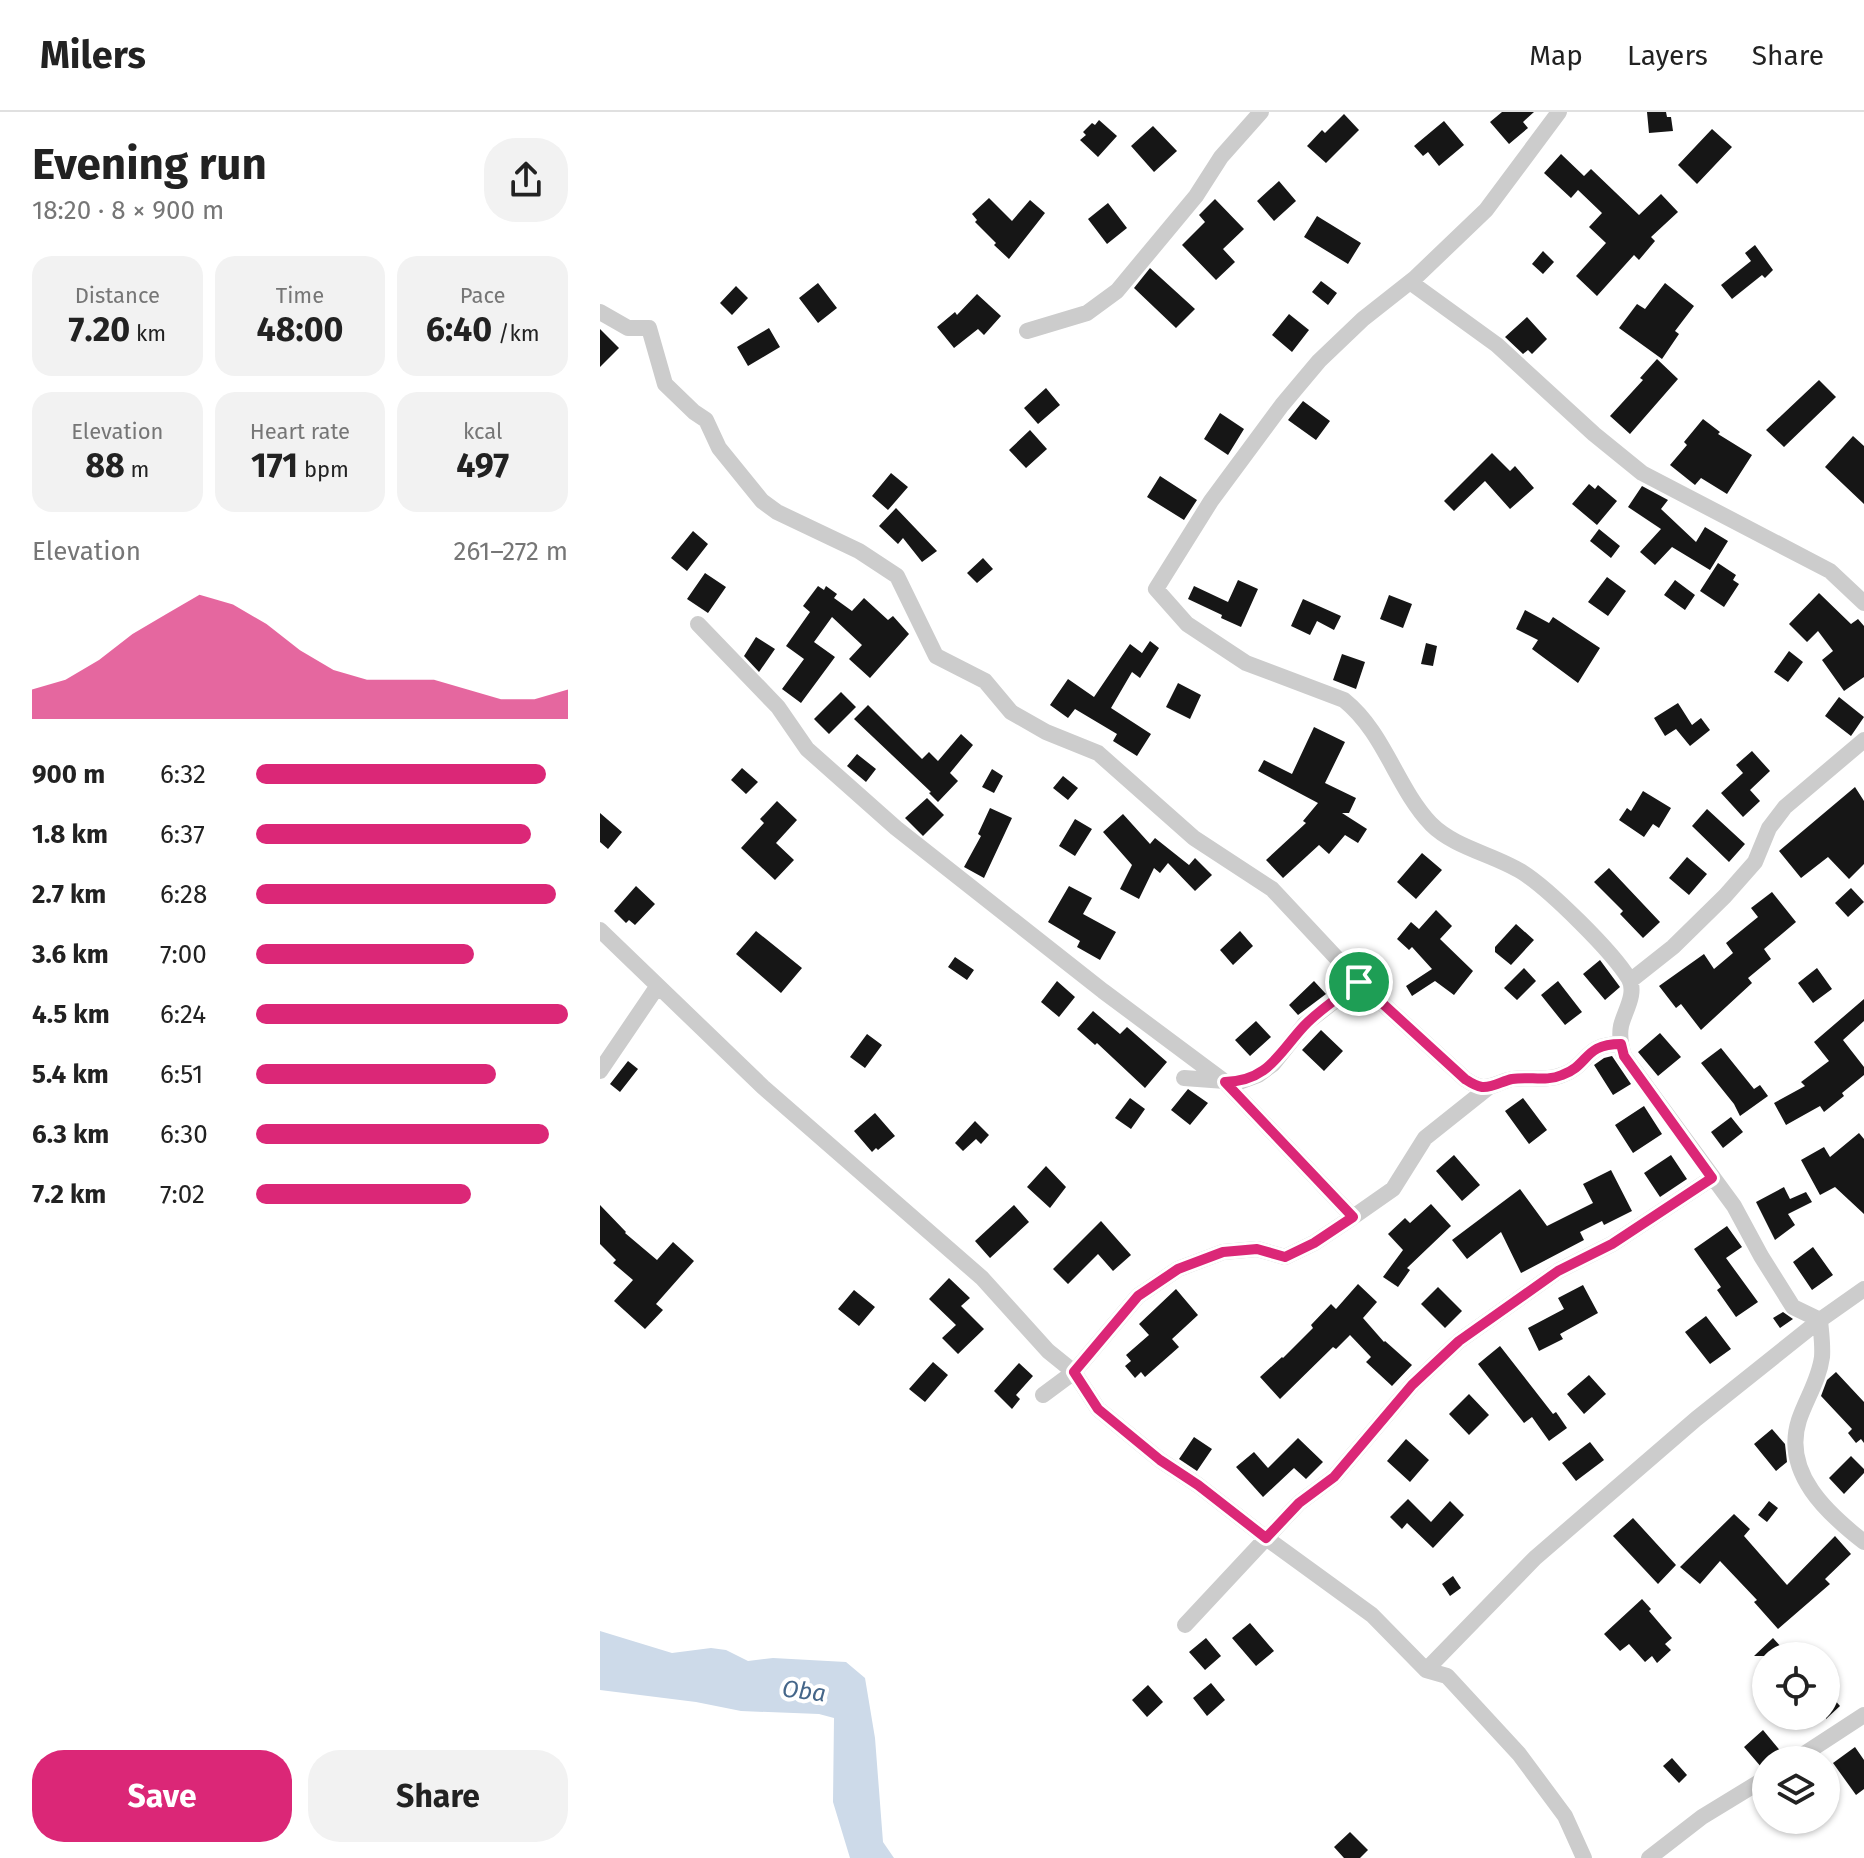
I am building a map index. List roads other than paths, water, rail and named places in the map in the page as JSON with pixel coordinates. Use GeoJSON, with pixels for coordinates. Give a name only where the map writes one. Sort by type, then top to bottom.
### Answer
{"type":"FeatureCollection","features":[{"type":"Feature","properties":{"kind":"street"},"geometry":{"type":"LineString","coordinates":[[1027,331],[1087,313],[1117,291],[1196,196],[1221,157],[1261,112]]}},
{"type":"Feature","properties":{"kind":"street"},"geometry":{"type":"LineString","coordinates":[[1559,112],[1486,210],[1410,282],[1363,319],[1319,361],[1282,405],[1211,501],[1156,589],[1187,624],[1246,663],[1344,700],[1357,710],[1393,763],[1417,807],[1433,826],[1450,839],[1523,872],[1587,931],[1632,987],[1621,1028],[1624,1056],[1734,1206],[1793,1307],[1820,1320]]}},
{"type":"Feature","properties":{"kind":"street"},"geometry":{"type":"LineString","coordinates":[[1410,282],[1497,345],[1594,434],[1642,473],[1830,571],[1864,603]]}},
{"type":"Feature","properties":{"kind":"street"},"geometry":{"type":"LineString","coordinates":[[600,312],[628,328],[649,328],[665,384],[706,420],[719,448],[762,501],[777,512],[859,551],[897,576],[936,656],[985,681],[1011,712],[1046,732],[1098,753],[1194,838],[1272,889],[1359,982],[1465,1079],[1478,1087],[1489,1087]]}},
{"type":"Feature","properties":{"kind":"street"},"geometry":{"type":"LineString","coordinates":[[698,624],[778,707],[807,749],[896,828],[1103,991],[1225,1082],[1353,1217]]}},
{"type":"Feature","properties":{"kind":"street"},"geometry":{"type":"LineString","coordinates":[[1630,981],[1673,947],[1700,917],[1725,896],[1755,862],[1769,828],[1785,807],[1864,740]]}},
{"type":"Feature","properties":{"kind":"street"},"geometry":{"type":"LineString","coordinates":[[600,930],[763,1087],[982,1278],[1048,1351],[1074,1372],[1098,1409],[1160,1460],[1372,1615],[1426,1670],[1447,1676],[1519,1754],[1565,1816],[1584,1858]]}},
{"type":"Feature","properties":{"kind":"street"},"geometry":{"type":"LineString","coordinates":[[1184,1078],[1239,1082],[1258,1075],[1273,1064],[1305,1024],[1359,982]]}},
{"type":"Feature","properties":{"kind":"street"},"geometry":{"type":"LineString","coordinates":[[600,1071],[657,987]]}},
{"type":"Feature","properties":{"kind":"street"},"geometry":{"type":"LineString","coordinates":[[1043,1395],[1074,1372],[1138,1296],[1178,1269],[1223,1252],[1257,1249],[1285,1257],[1314,1243],[1393,1189],[1425,1138],[1489,1087],[1507,1079],[1561,1076],[1575,1068],[1593,1049],[1605,1044],[1621,1044]]}},
{"type":"Feature","properties":{"kind":"street"},"geometry":{"type":"LineString","coordinates":[[1185,1625],[1299,1503],[1334,1477],[1412,1385],[1459,1341],[1558,1271],[1612,1244],[1712,1178]]}},
{"type":"Feature","properties":{"kind":"street"},"geometry":{"type":"LineString","coordinates":[[1426,1670],[1535,1558],[1696,1419],[1820,1320],[1864,1289]]}},
{"type":"Feature","properties":{"kind":"street"},"geometry":{"type":"LineString","coordinates":[[1820,1320],[1822,1355],[1811,1394],[1799,1421],[1795,1442],[1799,1463],[1806,1485],[1838,1522],[1864,1542]]}},
{"type":"Feature","properties":{"kind":"street"},"geometry":{"type":"LineString","coordinates":[[1816,1746],[1864,1715]]}},
{"type":"Feature","properties":{"kind":"street"},"geometry":{"type":"LineString","coordinates":[[1649,1858],[1702,1817],[1752,1787]]}},
{"type":"Feature","properties":{"kind":"water","name":"Oba"},"geometry":{"type":"Polygon","coordinates":[[[600,1631],[672,1653],[711,1648],[726,1650],[748,1661],[773,1658],[846,1662],[865,1678],[875,1738],[883,1842],[894,1858],[850,1858],[833,1802],[834,1718],[819,1714],[741,1711],[600,1690],[600,1631]]]}}]}
